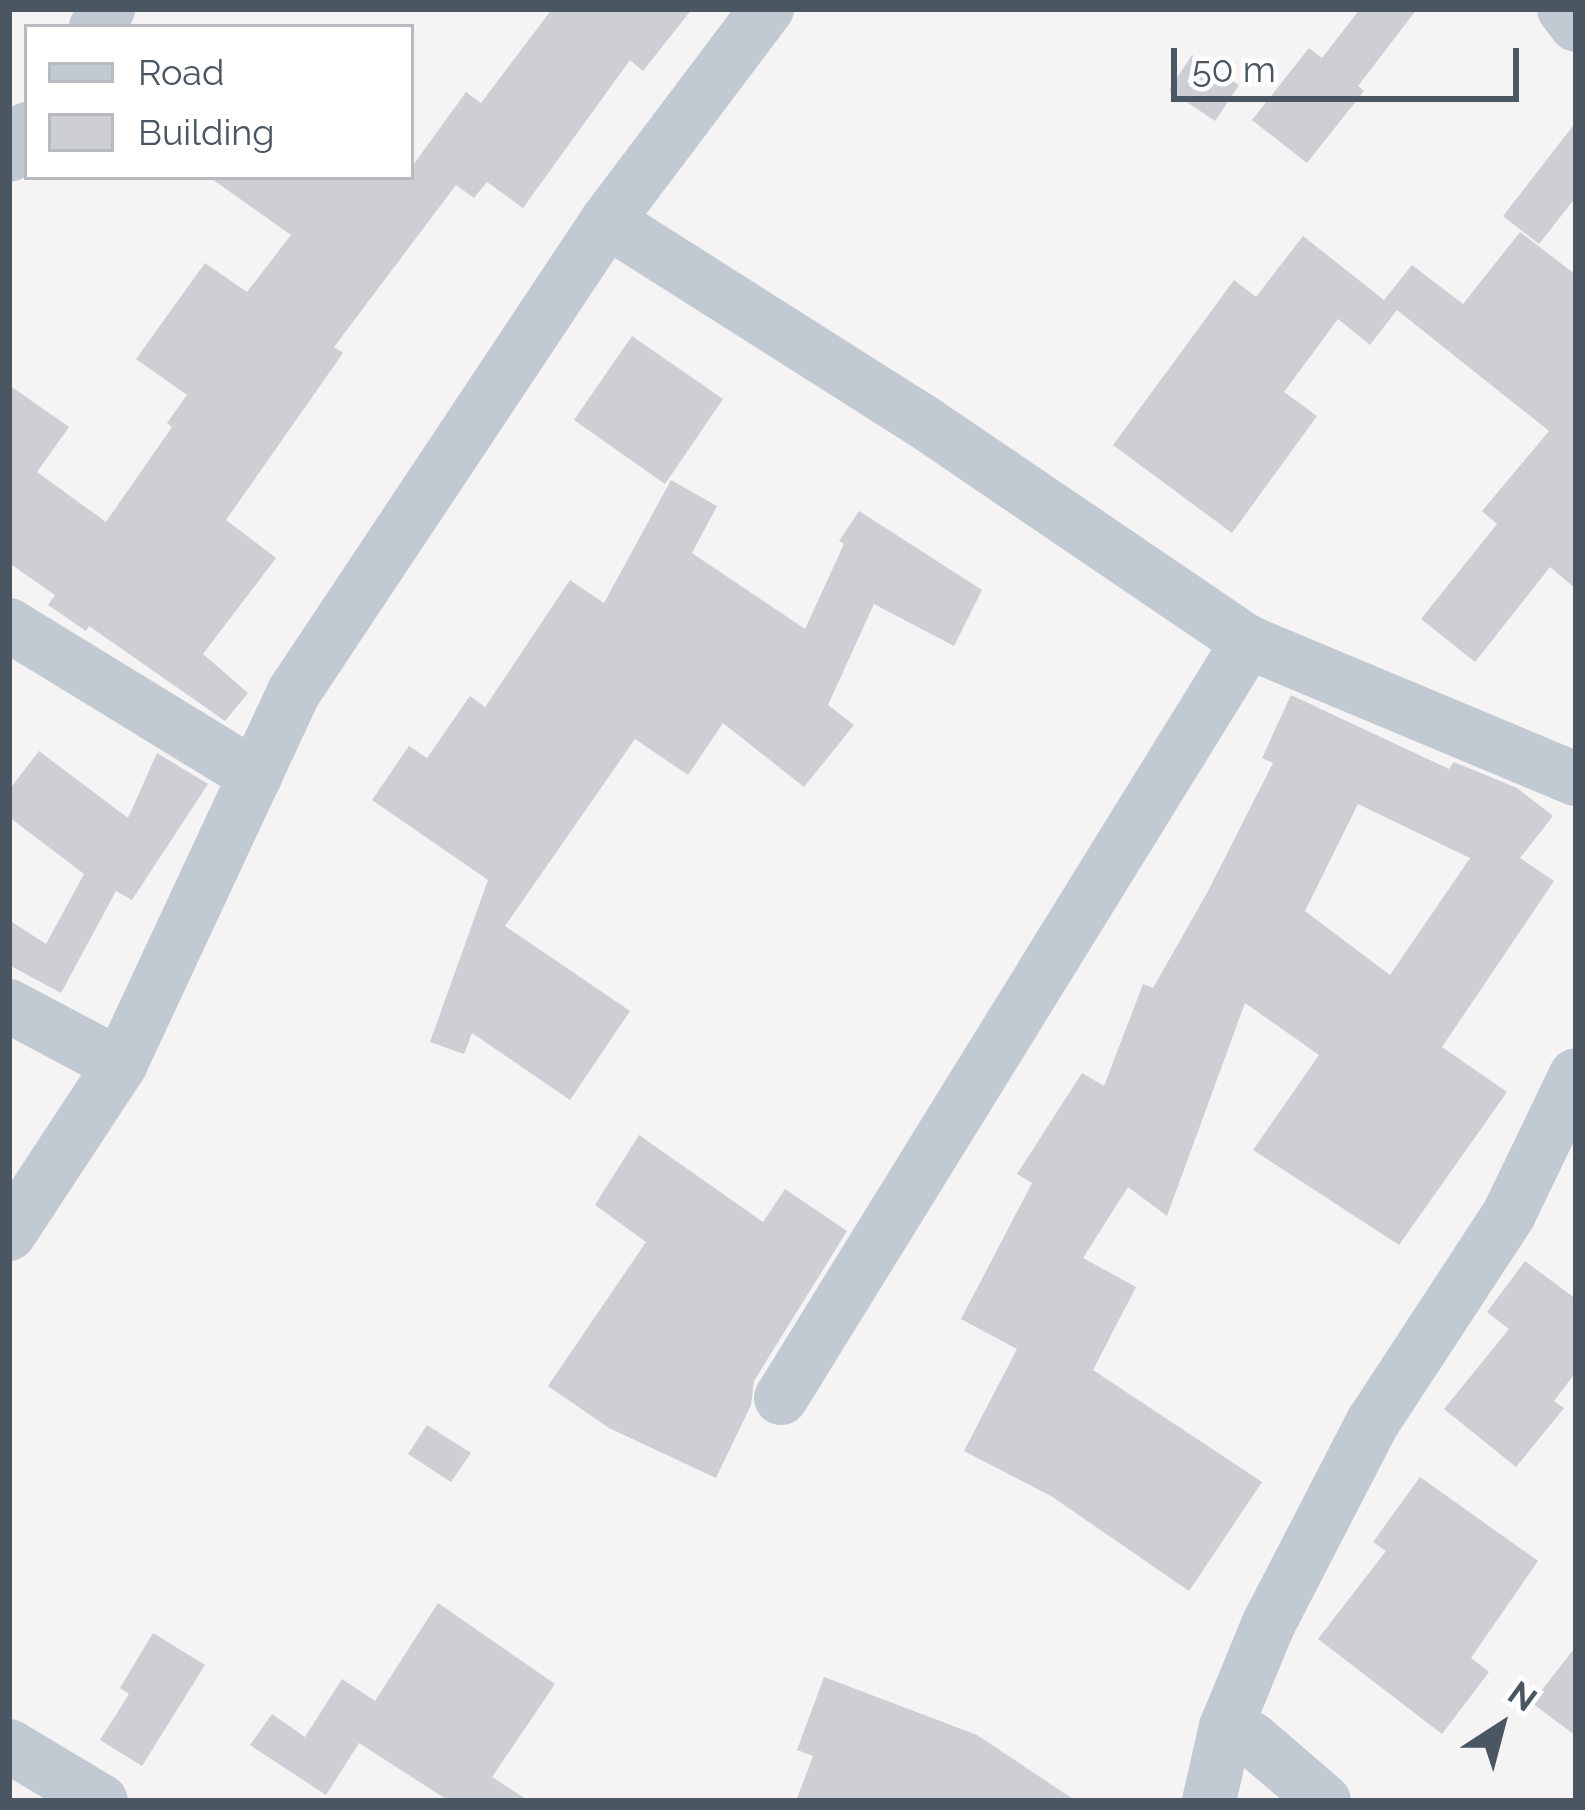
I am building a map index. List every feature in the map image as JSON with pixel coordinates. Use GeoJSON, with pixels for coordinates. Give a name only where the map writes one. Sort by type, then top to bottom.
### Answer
{"type":"FeatureCollection","features":[{"type":"Feature","properties":{"kind":"street"},"geometry":{"type":"LineString","coordinates":[[9,1234],[120,1065],[294,692],[607,221],[767,9]]}},
{"type":"Feature","properties":{"kind":"street"},"geometry":{"type":"LineString","coordinates":[[1564,9],[1576,25]]}},
{"type":"Feature","properties":{"kind":"street"},"geometry":{"type":"LineString","coordinates":[[607,221],[922,420],[1248,642],[1568,770]]}},
{"type":"Feature","properties":{"kind":"street"},"geometry":{"type":"LineString","coordinates":[[9,625],[255,776]]}},
{"type":"Feature","properties":{"kind":"street"},"geometry":{"type":"LineString","coordinates":[[781,1399],[1248,642]]}},
{"type":"Feature","properties":{"kind":"street"},"geometry":{"type":"LineString","coordinates":[[9,1006],[120,1065]]}},
{"type":"Feature","properties":{"kind":"street"},"geometry":{"type":"LineString","coordinates":[[1209,1801],[1226,1726],[1268,1625],[1373,1422],[1509,1214],[1576,1075]]}},
{"type":"Feature","properties":{"kind":"street"},"geometry":{"type":"LineString","coordinates":[[1226,1726],[1252,1738],[1324,1801]]}},
{"type":"Feature","properties":{"kind":"street"},"geometry":{"type":"LineString","coordinates":[[9,1746],[101,1801]]}},
{"type":"Feature","properties":{"kind":"building"},"geometry":{"type":"Polygon","coordinates":[[[552,9],[692,9],[643,71],[630,60],[523,208],[487,182],[474,198],[456,185],[334,347],[343,353],[226,520],[276,558],[203,654],[248,693],[225,721],[89,626],[86,631],[48,605],[55,595],[9,563],[9,385],[69,427],[37,472],[106,522],[172,427],[167,423],[187,395],[136,359],[205,263],[247,292],[291,235],[213,180],[414,180],[414,164],[466,92],[481,103],[552,9]]]}},
{"type":"Feature","properties":{"kind":"building"},"geometry":{"type":"Polygon","coordinates":[[[1360,9],[1417,9],[1358,86],[1364,91],[1307,163],[1252,120],[1309,48],[1322,58],[1360,9]]]}},
{"type":"Feature","properties":{"kind":"building"},"geometry":{"type":"Polygon","coordinates":[[[1192,55],[1239,85],[1215,121],[1169,90],[1192,55]]]}},
{"type":"Feature","properties":{"kind":"building"},"geometry":{"type":"Polygon","coordinates":[[[1576,122],[1576,197],[1539,244],[1503,216],[1576,122]]]}},
{"type":"Feature","properties":{"kind":"building"},"geometry":{"type":"Polygon","coordinates":[[[1520,232],[1576,275],[1576,589],[1550,567],[1475,662],[1421,619],[1497,524],[1482,511],[1549,431],[1397,310],[1370,345],[1338,319],[1284,392],[1317,416],[1232,533],[1113,445],[1234,280],[1256,297],[1303,236],[1384,300],[1412,265],[1463,304],[1520,232]]]}},
{"type":"Feature","properties":{"kind":"building"},"geometry":{"type":"Polygon","coordinates":[[[632,336],[723,399],[665,484],[574,420],[632,336]]]}},
{"type":"Feature","properties":{"kind":"building"},"geometry":{"type":"Polygon","coordinates":[[[671,480],[717,506],[692,553],[805,629],[844,544],[839,541],[859,511],[982,590],[954,646],[874,604],[828,705],[854,725],[804,787],[723,723],[688,775],[635,739],[505,926],[630,1011],[570,1100],[472,1033],[464,1054],[430,1042],[488,880],[372,800],[409,746],[427,758],[470,696],[485,707],[570,580],[604,603],[671,480]]]}},
{"type":"Feature","properties":{"kind":"building"},"geometry":{"type":"Polygon","coordinates":[[[1291,695],[1449,769],[1454,762],[1517,788],[1553,816],[1520,858],[1554,881],[1442,1047],[1507,1092],[1399,1245],[1253,1150],[1319,1055],[1245,1003],[1167,1216],[1128,1187],[1083,1258],[1136,1287],[1093,1370],[1262,1482],[1189,1591],[1051,1496],[964,1451],[1017,1349],[961,1319],[1032,1183],[1017,1174],[1082,1073],[1104,1086],[1143,984],[1153,988],[1273,763],[1262,758],[1291,695]],[[1358,804],[1305,911],[1390,975],[1470,858],[1358,804]]]}},
{"type":"Feature","properties":{"kind":"building"},"geometry":{"type":"Polygon","coordinates":[[[39,751],[128,818],[157,753],[208,784],[132,900],[116,891],[61,993],[9,965],[9,920],[46,944],[84,874],[9,817],[9,790],[39,751]]]}},
{"type":"Feature","properties":{"kind":"building"},"geometry":{"type":"Polygon","coordinates":[[[639,1135],[763,1222],[785,1189],[847,1231],[754,1381],[751,1405],[716,1478],[609,1428],[548,1386],[646,1242],[595,1205],[639,1135]]]}},
{"type":"Feature","properties":{"kind":"building"},"geometry":{"type":"Polygon","coordinates":[[[1525,1261],[1576,1299],[1576,1372],[1554,1401],[1564,1408],[1516,1467],[1444,1409],[1509,1329],[1487,1312],[1525,1261]]]}},
{"type":"Feature","properties":{"kind":"building"},"geometry":{"type":"Polygon","coordinates":[[[427,1425],[471,1453],[451,1482],[408,1454],[427,1425]]]}},
{"type":"Feature","properties":{"kind":"building"},"geometry":{"type":"Polygon","coordinates":[[[1420,1477],[1538,1561],[1471,1658],[1489,1672],[1442,1734],[1318,1639],[1386,1551],[1373,1542],[1420,1477]]]}},
{"type":"Feature","properties":{"kind":"building"},"geometry":{"type":"Polygon","coordinates":[[[438,1603],[555,1684],[492,1777],[529,1801],[449,1801],[359,1743],[326,1795],[250,1745],[272,1714],[305,1737],[342,1679],[375,1701],[438,1603]]]}},
{"type":"Feature","properties":{"kind":"building"},"geometry":{"type":"Polygon","coordinates":[[[153,1633],[205,1665],[142,1766],[100,1740],[129,1694],[120,1688],[153,1633]]]}},
{"type":"Feature","properties":{"kind":"building"},"geometry":{"type":"Polygon","coordinates":[[[1576,1646],[1576,1736],[1532,1703],[1576,1646]]]}},
{"type":"Feature","properties":{"kind":"building"},"geometry":{"type":"Polygon","coordinates":[[[824,1677],[977,1735],[1076,1801],[796,1801],[813,1756],[797,1750],[824,1677]]]}}]}
